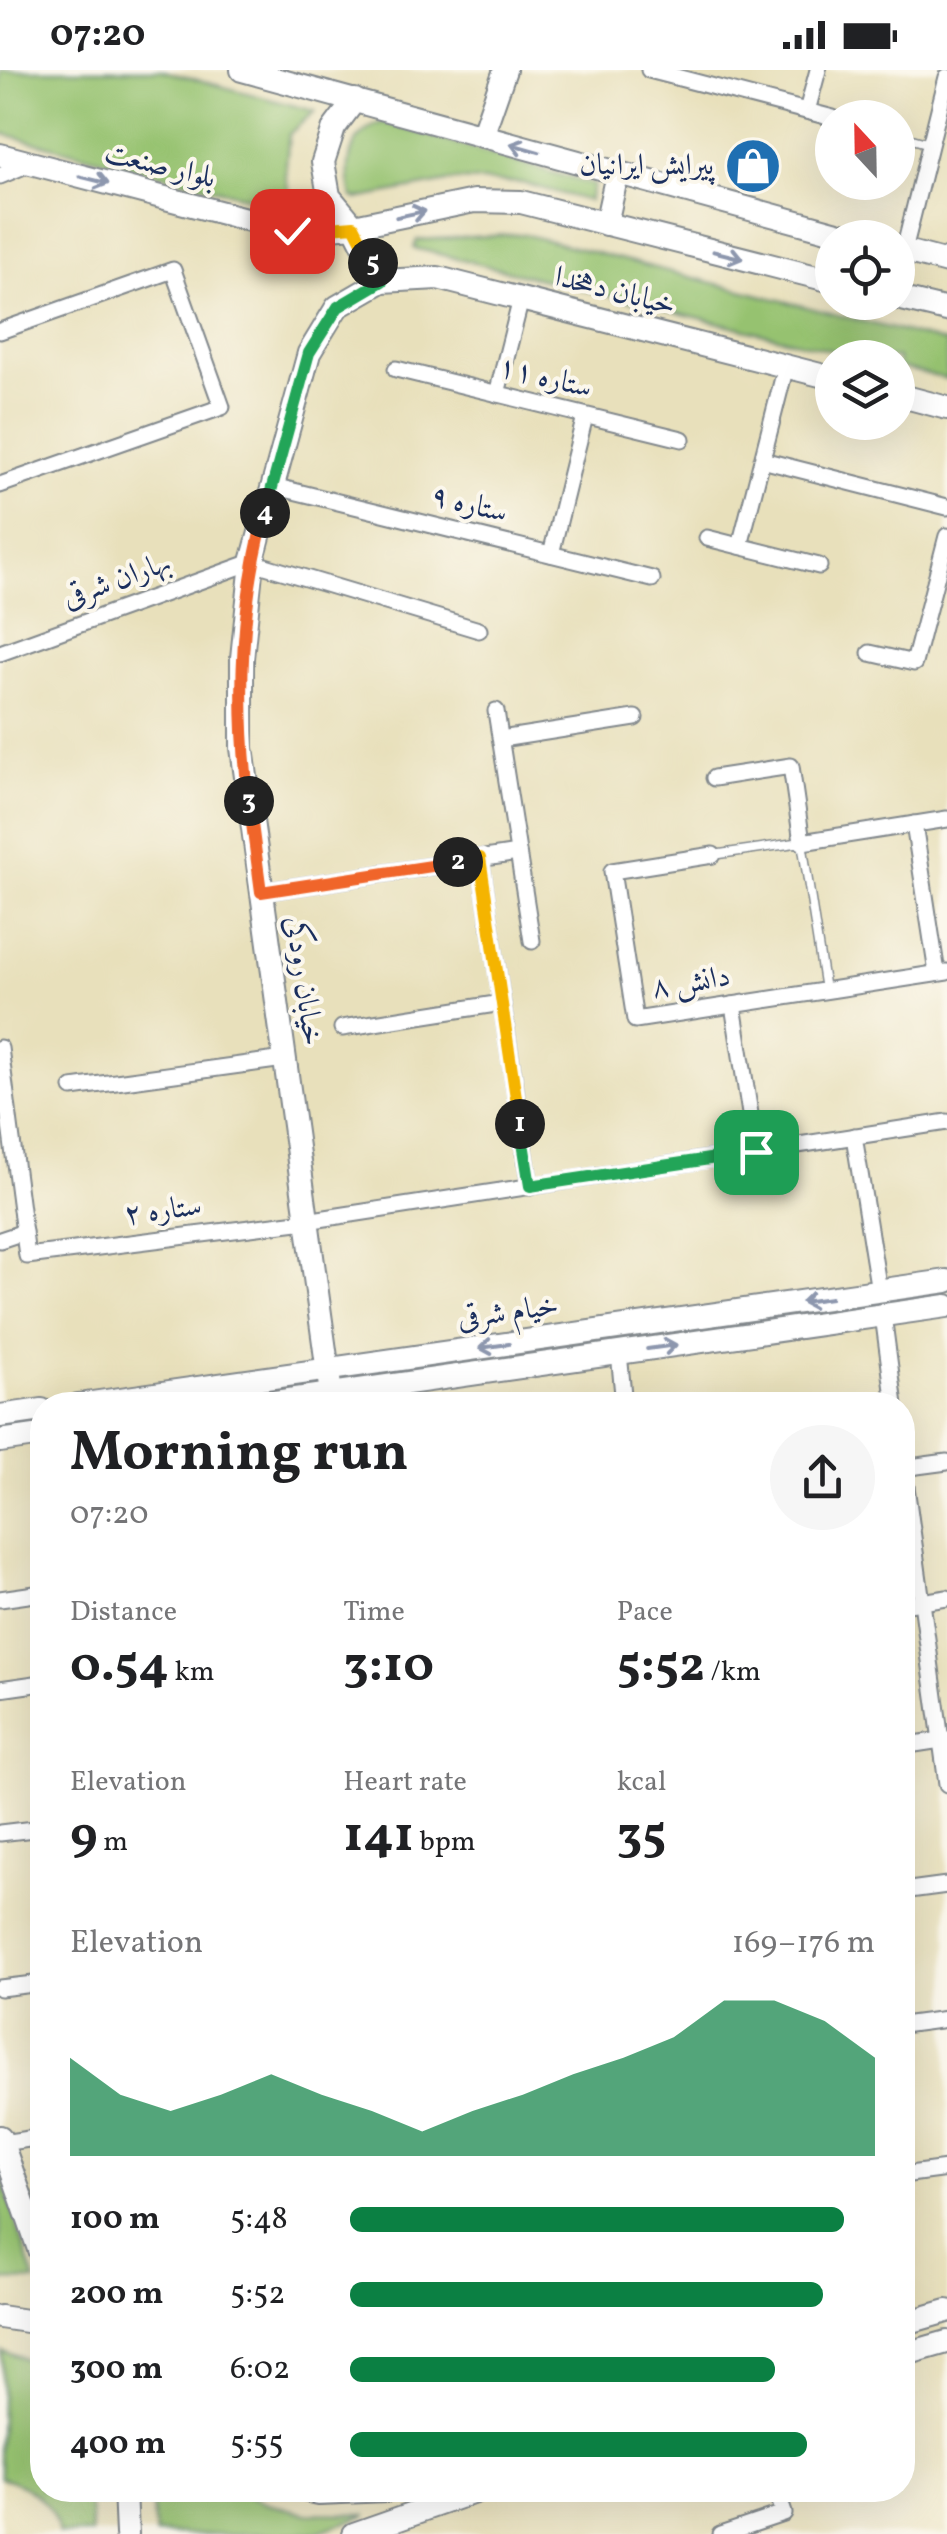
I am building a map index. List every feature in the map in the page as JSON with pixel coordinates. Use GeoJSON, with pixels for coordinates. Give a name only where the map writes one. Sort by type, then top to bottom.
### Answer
{"type":"FeatureCollection","features":[{"type":"Feature","properties":{"kind":"street"},"geometry":{"type":"LineString","coordinates":[[242,70],[815,227]]}},
{"type":"Feature","properties":{"kind":"street"},"geometry":{"type":"LineString","coordinates":[[482,136],[506,70]]}},
{"type":"Feature","properties":{"kind":"street"},"geometry":{"type":"LineString","coordinates":[[649,70],[815,113]]}},
{"type":"Feature","properties":{"kind":"street"},"geometry":{"type":"LineString","coordinates":[[807,111],[818,70]]}},
{"type":"Feature","properties":{"kind":"street"},"geometry":{"type":"LineString","coordinates":[[912,220],[939,146],[947,77]]}},
{"type":"Feature","properties":{"kind":"street"},"geometry":{"type":"LineString","coordinates":[[355,100],[334,128],[323,162],[329,196],[354,226],[382,281]]}},
{"type":"Feature","properties":{"kind":"street","name":"بلوار صنعت"},"geometry":{"type":"LineString","coordinates":[[0,155],[292,231],[354,226],[474,201],[521,202],[815,277]]}},
{"type":"Feature","properties":{"kind":"street"},"geometry":{"type":"LineString","coordinates":[[0,176],[30,164]]}},
{"type":"Feature","properties":{"kind":"street"},"geometry":{"type":"LineString","coordinates":[[606,224],[618,174]]}},
{"type":"Feature","properties":{"kind":"street"},"geometry":{"type":"LineString","coordinates":[[915,254],[947,262]]}},
{"type":"Feature","properties":{"kind":"street"},"geometry":{"type":"LineString","coordinates":[[0,331],[173,270],[222,407],[0,485]]}},
{"type":"Feature","properties":{"kind":"street","name":"خیابان دهخدا"},"geometry":{"type":"LineString","coordinates":[[382,281],[438,278],[815,374]]}},
{"type":"Feature","properties":{"kind":"street","name":"خیابان رودکی"},"geometry":{"type":"LineString","coordinates":[[330,1392],[242,748],[242,658],[252,562],[309,353],[338,307],[382,281]]}},
{"type":"Feature","properties":{"kind":"street"},"geometry":{"type":"LineString","coordinates":[[497,394],[521,299]]}},
{"type":"Feature","properties":{"kind":"street"},"geometry":{"type":"LineString","coordinates":[[915,302],[947,310]]}},
{"type":"Feature","properties":{"kind":"street"},"geometry":{"type":"LineString","coordinates":[[740,546],[786,366]]}},
{"type":"Feature","properties":{"kind":"street","name":"ستاره ۱۱"},"geometry":{"type":"LineString","coordinates":[[396,370],[682,439]]}},
{"type":"Feature","properties":{"kind":"street"},"geometry":{"type":"LineString","coordinates":[[915,400],[947,408]]}},
{"type":"Feature","properties":{"kind":"street"},"geometry":{"type":"LineString","coordinates":[[551,554],[586,416]]}},
{"type":"Feature","properties":{"kind":"street"},"geometry":{"type":"LineString","coordinates":[[762,460],[947,507]]}},
{"type":"Feature","properties":{"kind":"street","name":"ستاره ۹"},"geometry":{"type":"LineString","coordinates":[[273,486],[652,578]]}},
{"type":"Feature","properties":{"kind":"street"},"geometry":{"type":"LineString","coordinates":[[870,652],[914,664],[940,592],[947,536]]}},
{"type":"Feature","properties":{"kind":"street"},"geometry":{"type":"LineString","coordinates":[[707,538],[819,566]]}},
{"type":"Feature","properties":{"kind":"street"},"geometry":{"type":"LineString","coordinates":[[252,562],[479,630]]}},
{"type":"Feature","properties":{"kind":"street","name":"بهاران شرقی"},"geometry":{"type":"LineString","coordinates":[[0,653],[252,562]]}},
{"type":"Feature","properties":{"kind":"street"},"geometry":{"type":"LineString","coordinates":[[496,710],[532,940]]}},
{"type":"Feature","properties":{"kind":"street"},"geometry":{"type":"LineString","coordinates":[[501,739],[635,718]]}},
{"type":"Feature","properties":{"kind":"street"},"geometry":{"type":"LineString","coordinates":[[714,778],[790,766],[802,842],[947,819]]}},
{"type":"Feature","properties":{"kind":"street"},"geometry":{"type":"LineString","coordinates":[[914,824],[942,972]]}},
{"type":"Feature","properties":{"kind":"street"},"geometry":{"type":"LineString","coordinates":[[261,892],[518,852]]}},
{"type":"Feature","properties":{"kind":"street","name":"دانش ۸"},"geometry":{"type":"LineString","coordinates":[[713,856],[612,871],[634,1020],[942,972]]}},
{"type":"Feature","properties":{"kind":"street"},"geometry":{"type":"LineString","coordinates":[[480,858],[530,1186]]}},
{"type":"Feature","properties":{"kind":"street"},"geometry":{"type":"LineString","coordinates":[[342,1028],[502,1003]]}},
{"type":"Feature","properties":{"kind":"street"},"geometry":{"type":"LineString","coordinates":[[733,1005],[756,1152]]}},
{"type":"Feature","properties":{"kind":"street"},"geometry":{"type":"LineString","coordinates":[[0,1048],[5,1124],[24,1232],[0,1240]]}},
{"type":"Feature","properties":{"kind":"street"},"geometry":{"type":"LineString","coordinates":[[72,1088],[284,1060]]}},
{"type":"Feature","properties":{"kind":"street","name":"ستاره ۲"},"geometry":{"type":"LineString","coordinates":[[24,1232],[28,1256],[306,1221],[947,1122]]}},
{"type":"Feature","properties":{"kind":"street"},"geometry":{"type":"LineString","coordinates":[[854,1136],[894,1392]]}},
{"type":"Feature","properties":{"kind":"street","name":"خیام شرقی"},"geometry":{"type":"LineString","coordinates":[[170,1392],[947,1281]]}},
{"type":"Feature","properties":{"kind":"street","name":"خیام شرقی"},"geometry":{"type":"LineString","coordinates":[[344,1392],[947,1306]]}},
{"type":"Feature","properties":{"kind":"street"},"geometry":{"type":"LineString","coordinates":[[616,1328],[623,1392]]}},
{"type":"Feature","properties":{"kind":"street"},"geometry":{"type":"LineString","coordinates":[[0,1416],[30,1412]]}},
{"type":"Feature","properties":{"kind":"street"},"geometry":{"type":"LineString","coordinates":[[0,1441],[30,1437]]}},
{"type":"Feature","properties":{"kind":"street"},"geometry":{"type":"LineString","coordinates":[[915,1463],[947,1462]]}},
{"type":"Feature","properties":{"kind":"street"},"geometry":{"type":"LineString","coordinates":[[915,1551],[944,1740],[947,1784]]}},
{"type":"Feature","properties":{"kind":"street"},"geometry":{"type":"LineString","coordinates":[[0,1599],[30,1595]]}},
{"type":"Feature","properties":{"kind":"street"},"geometry":{"type":"LineString","coordinates":[[915,1603],[947,1598]]}},
{"type":"Feature","properties":{"kind":"street"},"geometry":{"type":"LineString","coordinates":[[0,1689],[30,1685]]}},
{"type":"Feature","properties":{"kind":"street"},"geometry":{"type":"LineString","coordinates":[[915,1744],[944,1740]]}},
{"type":"Feature","properties":{"kind":"street"},"geometry":{"type":"LineString","coordinates":[[0,1834],[30,1830]]}},
{"type":"Feature","properties":{"kind":"street"},"geometry":{"type":"LineString","coordinates":[[915,1889],[947,1885]]}},
{"type":"Feature","properties":{"kind":"street"},"geometry":{"type":"LineString","coordinates":[[0,1988],[30,1984]]}},
{"type":"Feature","properties":{"kind":"street"},"geometry":{"type":"LineString","coordinates":[[915,2024],[947,2020]]}},
{"type":"Feature","properties":{"kind":"street"},"geometry":{"type":"LineString","coordinates":[[30,2138],[1,2140],[30,2223]]}},
{"type":"Feature","properties":{"kind":"street"},"geometry":{"type":"LineString","coordinates":[[915,2173],[947,2169]]}},
{"type":"Feature","properties":{"kind":"street"},"geometry":{"type":"LineString","coordinates":[[915,2321],[947,2312]]}},
{"type":"Feature","properties":{"kind":"street"},"geometry":{"type":"LineString","coordinates":[[0,2316],[30,2321]]}},
{"type":"Feature","properties":{"kind":"street"},"geometry":{"type":"LineString","coordinates":[[915,2351],[947,2342]]}},
{"type":"Feature","properties":{"kind":"street"},"geometry":{"type":"LineString","coordinates":[[126,2502],[127,2534]]}},
{"type":"Feature","properties":{"kind":"street"},"geometry":{"type":"LineString","coordinates":[[385,2502],[390,2521]]}},
{"type":"Feature","properties":{"kind":"street"},"geometry":{"type":"LineString","coordinates":[[354,2534],[445,2502]]}},
{"type":"Feature","properties":{"kind":"street"},"geometry":{"type":"LineString","coordinates":[[720,2534],[783,2513],[779,2502]]}},
{"type":"Feature","properties":{"kind":"lane"},"geometry":{"type":"LineString","coordinates":[[713,856],[802,842],[825,991]]}},
{"type":"Feature","properties":{"kind":"green space"},"geometry":{"type":"Polygon","coordinates":[[[0,70],[160,70],[315,111],[289,134],[285,176],[294,209],[0,133],[0,70]]]}},
{"type":"Feature","properties":{"kind":"green space"},"geometry":{"type":"Polygon","coordinates":[[[382,122],[594,185],[589,201],[522,183],[458,180],[357,199],[352,197],[350,185],[351,152],[362,135],[382,122]]]}},
{"type":"Feature","properties":{"kind":"green space"},"geometry":{"type":"Polygon","coordinates":[[[523,234],[815,309],[815,320],[858,320],[947,343],[947,379],[915,371],[915,340],[815,340],[815,346],[414,248],[417,240],[523,234]]]}},
{"type":"Feature","properties":{"kind":"green space"},"geometry":{"type":"Polygon","coordinates":[[[0,2172],[30,2265],[30,2281],[0,2280],[0,2172]]]}},
{"type":"Feature","properties":{"kind":"green space"},"geometry":{"type":"Polygon","coordinates":[[[2,2351],[30,2364],[30,2491],[0,2477],[2,2351]]]}},
{"type":"Feature","properties":{"kind":"green space"},"geometry":{"type":"Polygon","coordinates":[[[90,2502],[92,2534],[59,2534],[45,2504],[90,2502]]]}},
{"type":"Feature","properties":{"kind":"green space"},"geometry":{"type":"Polygon","coordinates":[[[153,2502],[262,2502],[308,2513],[368,2514],[312,2534],[155,2534],[153,2502]]]}},
{"type":"Feature","properties":{"kind":"place","name":"پیرایش ایرانیان"},"geometry":{"type":"Point","coordinates":[753,166]}},
{"type":"Feature","properties":{"kind":"route"},"geometry":{"type":"LineString","coordinates":[[292,231],[354,226],[382,281],[338,307],[309,353],[252,562],[242,658],[242,748],[261,892],[480,858],[530,1186],[756,1152]]}}]}
